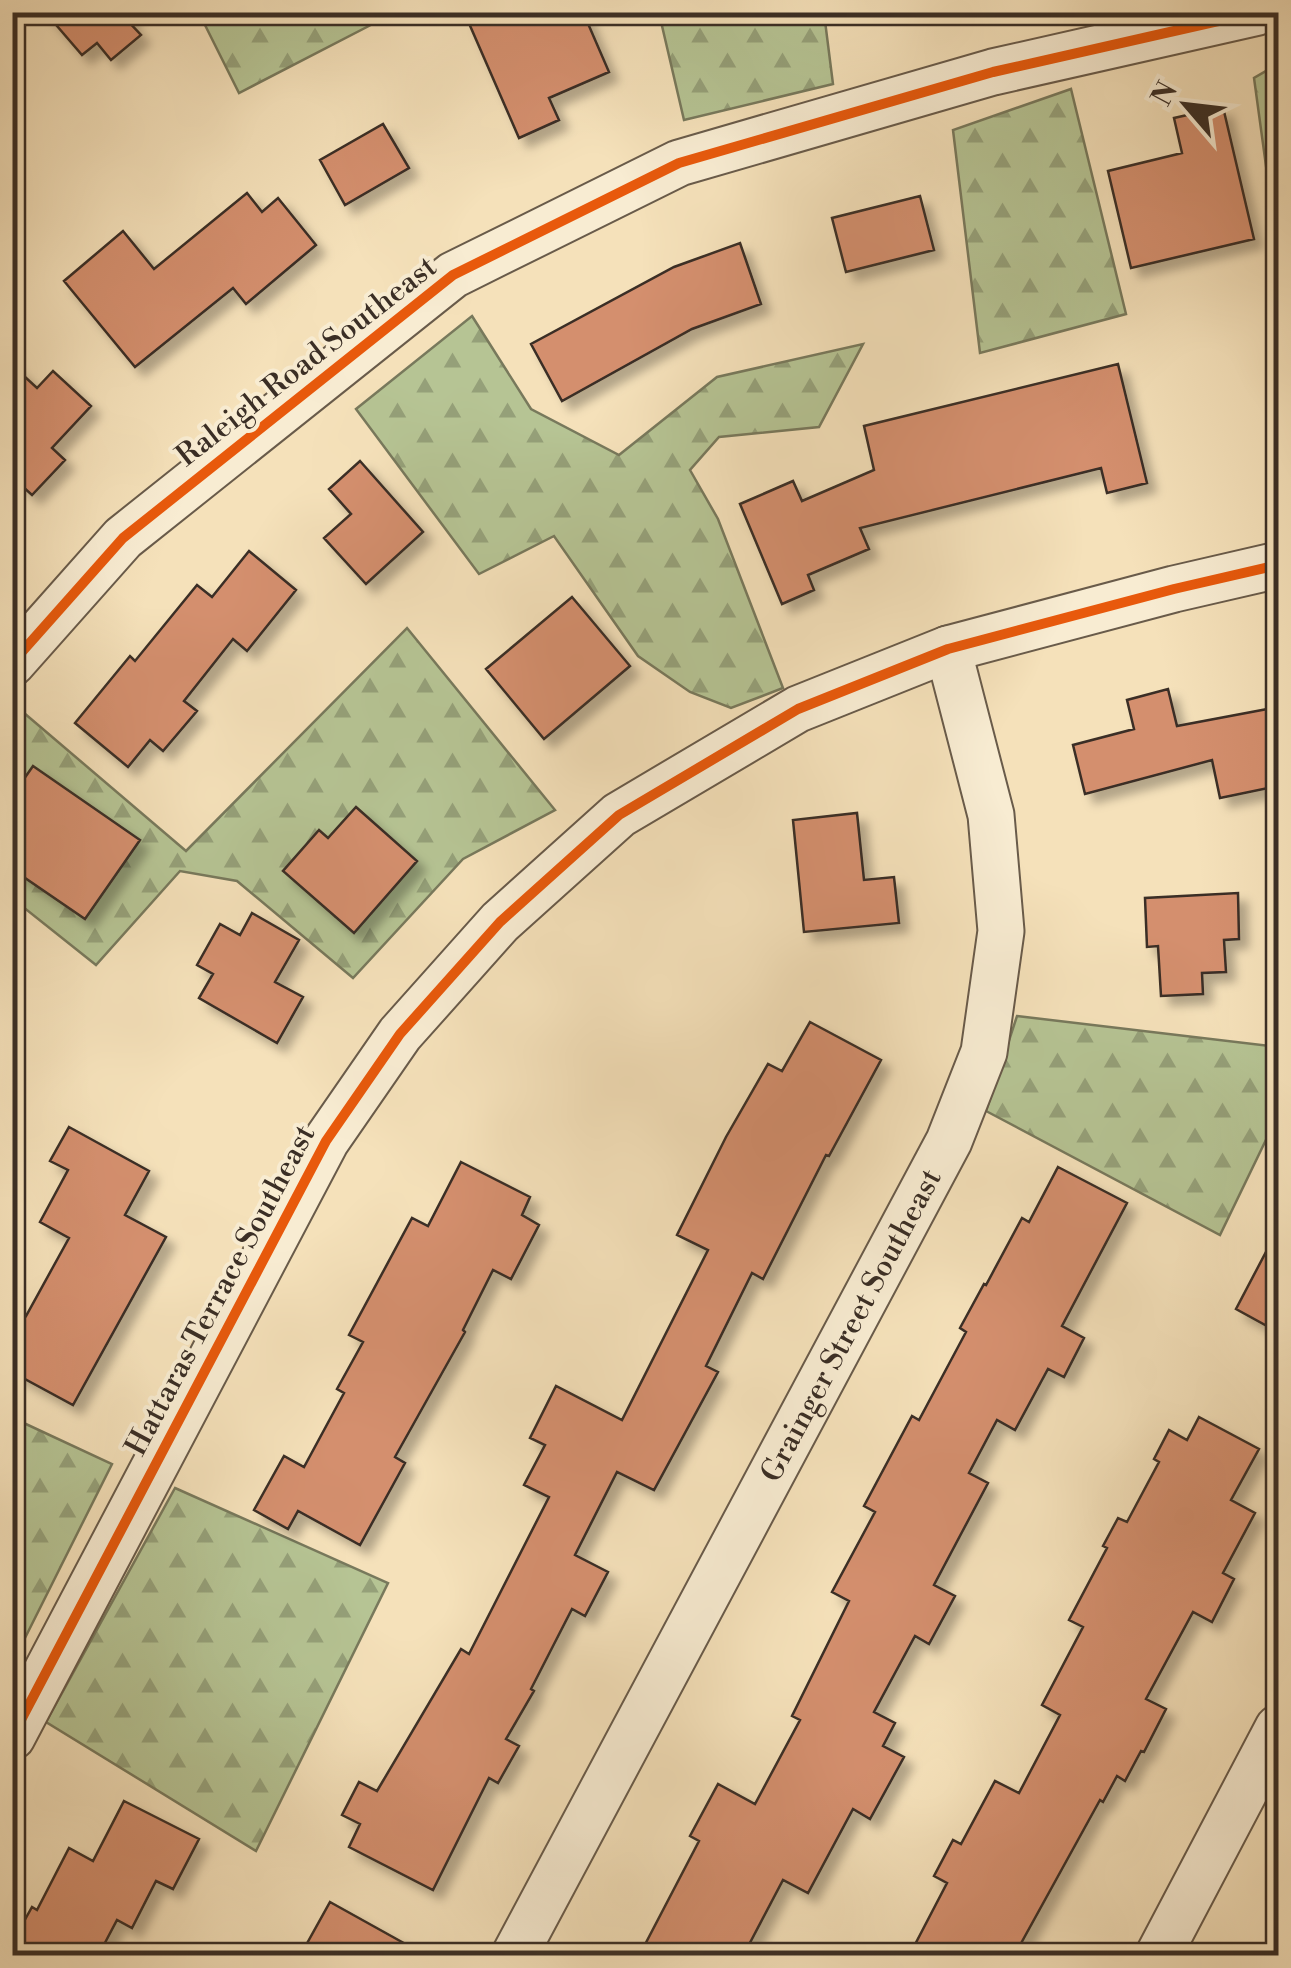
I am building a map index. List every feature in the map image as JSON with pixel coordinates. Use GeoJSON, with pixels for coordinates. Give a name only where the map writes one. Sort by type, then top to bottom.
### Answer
{"type":"FeatureCollection","features":[{"type":"Feature","properties":{"kind":"street","name":"Raleigh Road Southeast"},"geometry":{"type":"LineString","coordinates":[[12,663],[122,538],[453,275],[679,163],[994,72],[1258,12]]}},
{"type":"Feature","properties":{"kind":"street","name":"Hattaras Terrace Southeast"},"geometry":{"type":"LineString","coordinates":[[12,1738],[326,1141],[400,1034],[500,922],[620,815],[798,710],[948,649],[1278,565]]}},
{"type":"Feature","properties":{"kind":"street","name":"Grainger Street Southeast"},"geometry":{"type":"LineString","coordinates":[[514,1956],[950,1141],[984,1052],[1001,931],[993,834],[948,649]]}},
{"type":"Feature","properties":{"kind":"street"},"geometry":{"type":"LineString","coordinates":[[1158,1956],[1278,1728]]}},
{"type":"Feature","properties":{"kind":"green space"},"geometry":{"type":"Polygon","coordinates":[[[217,13],[394,13],[239,93],[203,21],[217,13]]]}},
{"type":"Feature","properties":{"kind":"green space"},"geometry":{"type":"Polygon","coordinates":[[[659,13],[824,13],[833,84],[684,120],[659,13]]]}},
{"type":"Feature","properties":{"kind":"green space"},"geometry":{"type":"Polygon","coordinates":[[[1278,64],[1278,254],[1254,78],[1278,64]]]}},
{"type":"Feature","properties":{"kind":"green space"},"geometry":{"type":"Polygon","coordinates":[[[1071,89],[1126,314],[980,353],[953,130],[1071,89]]]}},
{"type":"Feature","properties":{"kind":"green space"},"geometry":{"type":"Polygon","coordinates":[[[472,316],[531,409],[619,455],[717,377],[863,344],[819,427],[719,437],[690,470],[718,519],[783,688],[731,708],[690,692],[638,656],[554,536],[479,574],[356,409],[472,316]]]}},
{"type":"Feature","properties":{"kind":"green space"},"geometry":{"type":"Polygon","coordinates":[[[407,628],[555,810],[463,859],[353,978],[237,881],[180,871],[96,965],[13,899],[12,712],[17,707],[186,851],[407,628]]]}},
{"type":"Feature","properties":{"kind":"green space"},"geometry":{"type":"Polygon","coordinates":[[[1017,1016],[1278,1047],[1278,1115],[1220,1235],[986,1111],[1017,1016]]]}},
{"type":"Feature","properties":{"kind":"green space"},"geometry":{"type":"Polygon","coordinates":[[[13,1418],[112,1464],[13,1662],[13,1418]]]}},
{"type":"Feature","properties":{"kind":"green space"},"geometry":{"type":"Polygon","coordinates":[[[175,1488],[388,1583],[256,1851],[46,1722],[175,1488]]]}},
{"type":"Feature","properties":{"kind":"building"},"geometry":{"type":"Polygon","coordinates":[[[45,12],[134,12],[126,19],[141,35],[111,60],[97,43],[82,55],[45,12]]]}},
{"type":"Feature","properties":{"kind":"building"},"geometry":{"type":"Polygon","coordinates":[[[487,12],[583,12],[609,72],[549,98],[559,120],[519,138],[468,21],[487,12]]]}},
{"type":"Feature","properties":{"kind":"building"},"geometry":{"type":"Polygon","coordinates":[[[1223,107],[1254,239],[1131,268],[1108,171],[1182,153],[1174,118],[1223,107]]]}},
{"type":"Feature","properties":{"kind":"building"},"geometry":{"type":"Polygon","coordinates":[[[383,124],[409,168],[345,205],[320,160],[383,124]]]}},
{"type":"Feature","properties":{"kind":"building"},"geometry":{"type":"Polygon","coordinates":[[[247,193],[262,212],[278,198],[316,245],[246,304],[233,288],[135,367],[64,281],[123,231],[154,269],[247,193]]]}},
{"type":"Feature","properties":{"kind":"building"},"geometry":{"type":"Polygon","coordinates":[[[920,196],[934,250],[846,272],[832,218],[920,196]]]}},
{"type":"Feature","properties":{"kind":"building"},"geometry":{"type":"Polygon","coordinates":[[[740,243],[761,304],[692,329],[562,401],[531,344],[674,267],[740,243]]]}},
{"type":"Feature","properties":{"kind":"building"},"geometry":{"type":"Polygon","coordinates":[[[1118,364],[1147,483],[1107,493],[1101,468],[860,528],[869,549],[808,575],[814,590],[782,604],[740,504],[793,481],[802,501],[874,470],[864,426],[1118,364]]]}},
{"type":"Feature","properties":{"kind":"building"},"geometry":{"type":"Polygon","coordinates":[[[12,365],[37,388],[53,371],[91,406],[52,448],[65,460],[32,495],[12,477],[12,365]]]}},
{"type":"Feature","properties":{"kind":"building"},"geometry":{"type":"Polygon","coordinates":[[[360,461],[423,532],[366,584],[324,538],[351,514],[329,489],[360,461]]]}},
{"type":"Feature","properties":{"kind":"building"},"geometry":{"type":"Polygon","coordinates":[[[249,551],[296,590],[247,651],[233,639],[184,701],[197,711],[163,751],[150,740],[128,767],[75,723],[130,656],[135,661],[197,585],[212,597],[249,551]]]}},
{"type":"Feature","properties":{"kind":"building"},"geometry":{"type":"Polygon","coordinates":[[[572,597],[630,666],[544,739],[486,669],[572,597]]]}},
{"type":"Feature","properties":{"kind":"building"},"geometry":{"type":"Polygon","coordinates":[[[1168,689],[1177,726],[1278,707],[1278,786],[1220,798],[1212,760],[1085,794],[1073,745],[1134,729],[1127,700],[1168,689]]]}},
{"type":"Feature","properties":{"kind":"building"},"geometry":{"type":"Polygon","coordinates":[[[33,766],[140,840],[85,919],[12,869],[12,796],[33,766]]]}},
{"type":"Feature","properties":{"kind":"building"},"geometry":{"type":"Polygon","coordinates":[[[356,807],[417,861],[354,933],[283,871],[319,830],[328,838],[356,807]]]}},
{"type":"Feature","properties":{"kind":"building"},"geometry":{"type":"Polygon","coordinates":[[[857,813],[864,880],[894,877],[899,923],[804,932],[793,820],[857,813]]]}},
{"type":"Feature","properties":{"kind":"building"},"geometry":{"type":"Polygon","coordinates":[[[1238,893],[1239,939],[1224,940],[1226,972],[1202,973],[1203,994],[1161,996],[1158,946],[1147,947],[1145,898],[1238,893]]]}},
{"type":"Feature","properties":{"kind":"building"},"geometry":{"type":"Polygon","coordinates":[[[252,913],[299,940],[275,982],[303,997],[277,1043],[199,998],[213,974],[197,965],[220,924],[240,935],[252,913]]]}},
{"type":"Feature","properties":{"kind":"building"},"geometry":{"type":"Polygon","coordinates":[[[810,1022],[881,1060],[829,1156],[826,1155],[763,1279],[752,1273],[706,1366],[718,1372],[654,1490],[617,1472],[575,1555],[608,1572],[585,1616],[572,1609],[531,1689],[534,1691],[506,1739],[519,1746],[498,1783],[489,1778],[433,1890],[349,1847],[360,1824],[342,1815],[359,1782],[377,1791],[461,1649],[469,1654],[549,1497],[524,1485],[545,1445],[530,1438],[556,1386],[622,1420],[708,1250],[677,1235],[768,1064],[782,1071],[810,1022]]]}},
{"type":"Feature","properties":{"kind":"building"},"geometry":{"type":"Polygon","coordinates":[[[69,1127],[149,1171],[125,1215],[166,1237],[73,1405],[12,1372],[12,1309],[26,1316],[69,1238],[40,1222],[68,1170],[50,1161],[69,1127]]]}},
{"type":"Feature","properties":{"kind":"building"},"geometry":{"type":"Polygon","coordinates":[[[461,1162],[530,1197],[522,1215],[539,1225],[511,1279],[493,1270],[465,1332],[395,1457],[405,1463],[360,1545],[298,1511],[288,1529],[254,1510],[284,1456],[304,1467],[344,1393],[337,1389],[363,1342],[349,1335],[412,1218],[428,1226],[461,1162]]]}},
{"type":"Feature","properties":{"kind":"building"},"geometry":{"type":"Polygon","coordinates":[[[1058,1167],[1127,1203],[1062,1326],[1084,1338],[1064,1377],[1048,1369],[1015,1430],[997,1420],[969,1473],[988,1483],[934,1585],[955,1596],[929,1644],[915,1636],[874,1712],[895,1723],[883,1746],[904,1757],[870,1819],[853,1809],[808,1893],[783,1880],[743,1956],[639,1956],[699,1841],[690,1836],[718,1784],[755,1804],[800,1720],[792,1716],[849,1601],[832,1592],[875,1512],[864,1506],[912,1416],[919,1420],[966,1332],[960,1328],[984,1284],[1022,1218],[1029,1222],[1058,1167]]]}},
{"type":"Feature","properties":{"kind":"building"},"geometry":{"type":"Polygon","coordinates":[[[1278,1229],[1278,1332],[1236,1309],[1278,1229]]]}},
{"type":"Feature","properties":{"kind":"building"},"geometry":{"type":"Polygon","coordinates":[[[1199,1417],[1259,1449],[1231,1500],[1255,1513],[1223,1573],[1234,1579],[1212,1622],[1193,1612],[1146,1699],[1166,1709],[1144,1752],[1141,1751],[1125,1781],[1117,1776],[1103,1802],[1100,1800],[1014,1956],[909,1956],[947,1883],[934,1876],[953,1840],[961,1844],[995,1781],[1019,1793],[1060,1715],[1042,1705],[1083,1627],[1069,1620],[1107,1548],[1103,1546],[1118,1518],[1127,1522],[1159,1462],[1154,1459],[1169,1430],[1187,1440],[1199,1417]]]}},
{"type":"Feature","properties":{"kind":"building"},"geometry":{"type":"Polygon","coordinates":[[[124,1801],[199,1839],[173,1889],[156,1881],[132,1928],[117,1920],[98,1956],[12,1956],[12,1943],[32,1907],[37,1910],[69,1848],[93,1861],[124,1801]]]}},
{"type":"Feature","properties":{"kind":"building"},"geometry":{"type":"Polygon","coordinates":[[[330,1902],[427,1956],[300,1956],[330,1902]]]}},
{"type":"Feature","properties":{"kind":"cycle path"},"geometry":{"type":"LineString","coordinates":[[12,663],[123,538],[453,275],[679,163],[993,72],[1258,12]]}},
{"type":"Feature","properties":{"kind":"cycle path"},"geometry":{"type":"LineString","coordinates":[[12,1737],[326,1141],[400,1034],[500,922],[619,815],[798,709],[948,649],[1278,565]]}}]}
